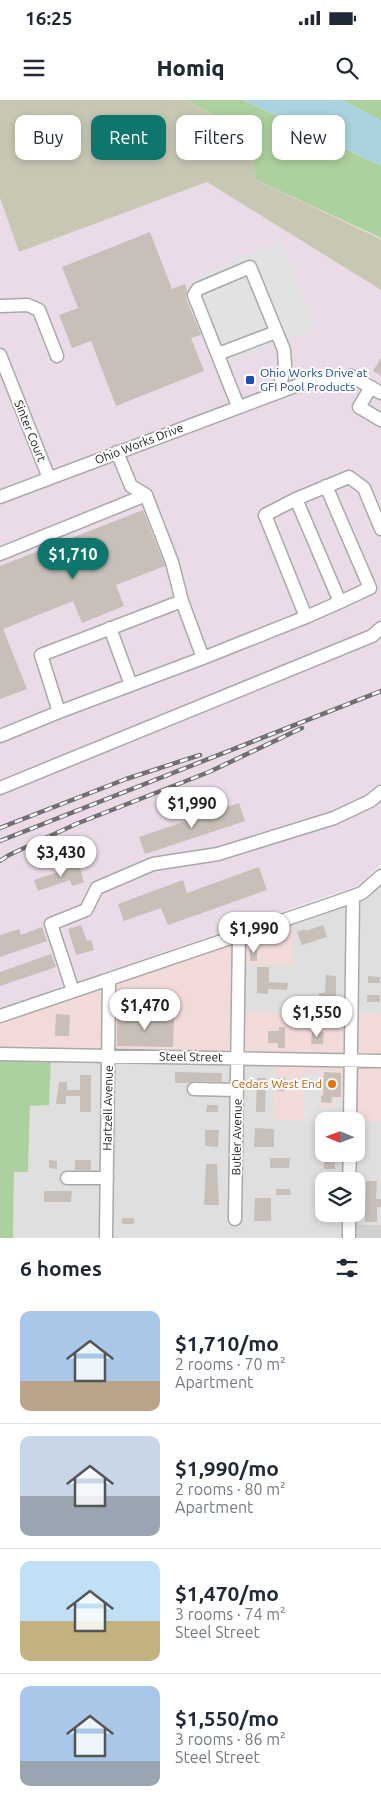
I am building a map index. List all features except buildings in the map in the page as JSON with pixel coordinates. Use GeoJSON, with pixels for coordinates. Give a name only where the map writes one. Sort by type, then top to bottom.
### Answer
{"type":"FeatureCollection","features":[{"type":"Feature","properties":{"kind":"street"},"geometry":{"type":"LineString","coordinates":[[238,406],[194,295],[198,289],[250,267],[284,350],[285,365],[279,390]]}},
{"type":"Feature","properties":{"kind":"street"},"geometry":{"type":"LineString","coordinates":[[0,306],[28,305],[39,310],[56,356]]}},
{"type":"Feature","properties":{"kind":"street"},"geometry":{"type":"LineString","coordinates":[[218,354],[276,332]]}},
{"type":"Feature","properties":{"kind":"street","name":"Sinter Court"},"geometry":{"type":"LineString","coordinates":[[0,355],[49,478]]}},
{"type":"Feature","properties":{"kind":"street","name":"Ohio Works Drive"},"geometry":{"type":"LineString","coordinates":[[0,498],[279,390],[306,382],[350,376],[376,390]]}},
{"type":"Feature","properties":{"kind":"street"},"geometry":{"type":"LineString","coordinates":[[376,390],[359,407],[381,420]]}},
{"type":"Feature","properties":{"kind":"street"},"geometry":{"type":"LineString","coordinates":[[117,452],[131,486],[146,495],[172,562],[182,601],[204,658]]}},
{"type":"Feature","properties":{"kind":"street"},"geometry":{"type":"LineString","coordinates":[[306,617],[265,514],[349,477],[364,488],[381,529]]}},
{"type":"Feature","properties":{"kind":"street"},"geometry":{"type":"LineString","coordinates":[[0,736],[204,658],[306,617],[376,586],[326,486]]}},
{"type":"Feature","properties":{"kind":"street"},"geometry":{"type":"LineString","coordinates":[[0,554],[146,495]]}},
{"type":"Feature","properties":{"kind":"street"},"geometry":{"type":"LineString","coordinates":[[296,499],[340,602]]}},
{"type":"Feature","properties":{"kind":"street"},"geometry":{"type":"LineString","coordinates":[[59,712],[41,654],[182,601]]}},
{"type":"Feature","properties":{"kind":"street"},"geometry":{"type":"LineString","coordinates":[[110,628],[131,685]]}},
{"type":"Feature","properties":{"kind":"street"},"geometry":{"type":"LineString","coordinates":[[0,788],[372,636],[381,628]]}},
{"type":"Feature","properties":{"kind":"street"},"geometry":{"type":"LineString","coordinates":[[73,991],[51,924],[86,910],[97,888],[154,864],[218,854],[334,818],[370,801],[381,792]]}},
{"type":"Feature","properties":{"kind":"street"},"geometry":{"type":"LineString","coordinates":[[0,1016],[353,896],[367,889],[381,876]]}},
{"type":"Feature","properties":{"kind":"street"},"geometry":{"type":"LineString","coordinates":[[350,1112],[353,896]]}},
{"type":"Feature","properties":{"kind":"street","name":"Butler Avenue"},"geometry":{"type":"LineString","coordinates":[[235,1219],[239,935]]}},
{"type":"Feature","properties":{"kind":"street","name":"Hartzell Avenue"},"geometry":{"type":"LineString","coordinates":[[106,1238],[109,979]]}},
{"type":"Feature","properties":{"kind":"street","name":"Steel Street"},"geometry":{"type":"LineString","coordinates":[[0,1054],[381,1061]]}},
{"type":"Feature","properties":{"kind":"street"},"geometry":{"type":"LineString","coordinates":[[194,1089],[237,1090]]}},
{"type":"Feature","properties":{"kind":"street"},"geometry":{"type":"LineString","coordinates":[[67,1178],[107,1178]]}},
{"type":"Feature","properties":{"kind":"street"},"geometry":{"type":"LineString","coordinates":[[348,1238],[349,1222]]}},
{"type":"Feature","properties":{"kind":"shaded area"},"geometry":{"type":"Polygon","coordinates":[[[0,100],[185,100],[214,115],[176,115],[176,160],[252,160],[256,180],[381,239],[381,290],[207,182],[19,252],[0,198],[0,100]]]}},
{"type":"Feature","properties":{"kind":"shaded area"},"geometry":{"type":"Polygon","coordinates":[[[207,182],[381,290],[381,864],[360,885],[0,1008],[0,198],[19,252],[207,182]]]}},
{"type":"Feature","properties":{"kind":"shaded area"},"geometry":{"type":"Polygon","coordinates":[[[281,241],[316,328],[225,365],[191,278],[281,241]]]}},
{"type":"Feature","properties":{"kind":"shaded area"},"geometry":{"type":"Polygon","coordinates":[[[381,876],[381,1014],[239,1012],[239,964],[294,917],[334,903],[381,876]]]}},
{"type":"Feature","properties":{"kind":"shaded area"},"geometry":{"type":"Polygon","coordinates":[[[294,917],[293,965],[240,964],[239,1012],[381,1014],[381,1121],[365,1121],[365,1112],[315,1112],[315,1120],[274,1120],[275,1060],[0,1054],[0,1016],[294,917]]]}},
{"type":"Feature","properties":{"kind":"shaded area"},"geometry":{"type":"Polygon","coordinates":[[[51,1055],[275,1059],[274,1120],[315,1120],[315,1162],[365,1162],[365,1121],[381,1121],[381,1238],[13,1238],[14,1172],[28,1172],[30,1105],[51,1055]]]}},
{"type":"Feature","properties":{"kind":"shaded area"},"geometry":{"type":"Polygon","coordinates":[[[305,1072],[320,1073],[319,1106],[333,1107],[333,1098],[343,1099],[342,1112],[315,1112],[315,1118],[304,1118],[305,1072]]]}},
{"type":"Feature","properties":{"kind":"shaded area"},"geometry":{"type":"Polygon","coordinates":[[[355,1225],[381,1225],[381,1238],[355,1238],[355,1225]]]}},
{"type":"Feature","properties":{"kind":"green space"},"geometry":{"type":"Polygon","coordinates":[[[185,100],[243,100],[274,115],[272,115],[272,160],[345,160],[345,149],[381,166],[381,238],[256,180],[252,160],[262,160],[262,115],[214,115],[185,100]]]}},
{"type":"Feature","properties":{"kind":"green space"},"geometry":{"type":"Polygon","coordinates":[[[342,100],[381,100],[381,121],[342,100]]]}},
{"type":"Feature","properties":{"kind":"green space"},"geometry":{"type":"Polygon","coordinates":[[[0,1054],[51,1055],[49,1105],[30,1106],[28,1172],[14,1172],[13,1238],[0,1238],[0,1054]]]}},
{"type":"Feature","properties":{"kind":"water"},"geometry":{"type":"Polygon","coordinates":[[[243,100],[342,100],[381,121],[381,166],[345,149],[345,115],[274,115],[243,100]]]}},
{"type":"Feature","properties":{"kind":"railway"},"geometry":{"type":"LineString","coordinates":[[0,841],[381,691]]}},
{"type":"Feature","properties":{"kind":"railway"},"geometry":{"type":"LineString","coordinates":[[0,861],[76,824],[209,772],[302,728]]}},
{"type":"Feature","properties":{"kind":"railway"},"geometry":{"type":"LineString","coordinates":[[0,828],[126,779],[200,755]]}},
{"type":"Feature","properties":{"kind":"place","name":"Ohio Works Drive at GFI Pool Products"},"geometry":{"type":"Point","coordinates":[250,380]}},
{"type":"Feature","properties":{"kind":"place","name":"Cedars West End"},"geometry":{"type":"Point","coordinates":[332,1084]}}]}
